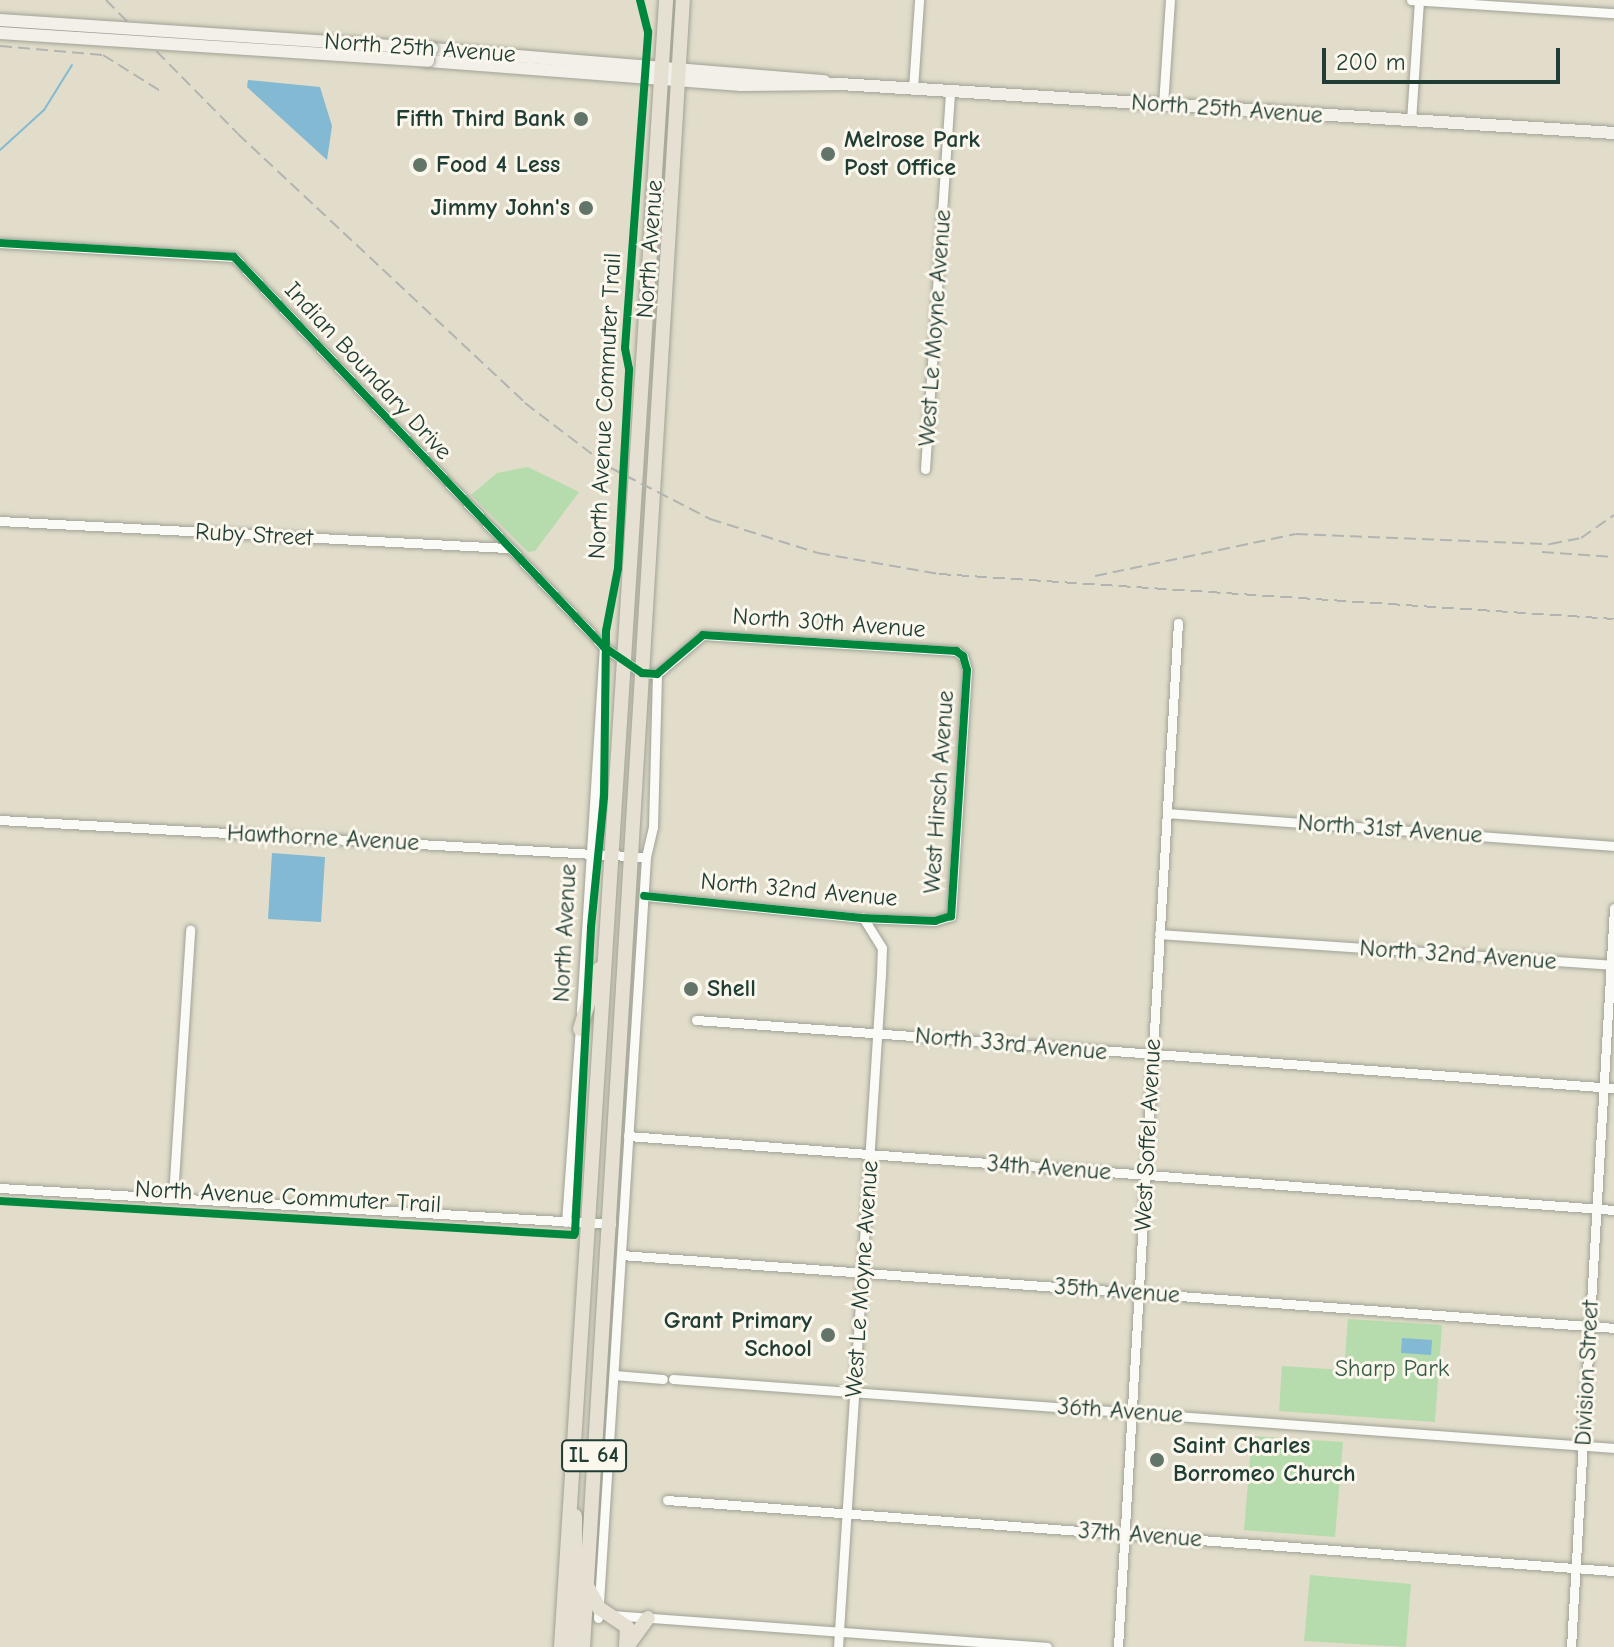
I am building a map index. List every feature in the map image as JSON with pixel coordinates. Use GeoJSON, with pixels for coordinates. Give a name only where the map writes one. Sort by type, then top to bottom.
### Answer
{"type":"FeatureCollection","features":[{"type":"Feature","properties":{"kind":"main road","name":"North Avenue"},"geometry":{"type":"LineString","coordinates":[[561,1647],[666,0]]}},
{"type":"Feature","properties":{"kind":"main road","name":"North Avenue"},"geometry":{"type":"LineString","coordinates":[[580,1646],[615,1224],[626,944],[639,856],[683,0]]}},
{"type":"Feature","properties":{"kind":"main road","name":"North 25th Avenue"},"geometry":{"type":"LineString","coordinates":[[0,20],[458,50],[679,74],[804,76],[840,84],[1614,133]]}},
{"type":"Feature","properties":{"kind":"main road","name":"North 25th Avenue"},"geometry":{"type":"LineString","coordinates":[[0,33],[452,63],[662,72]]}},
{"type":"Feature","properties":{"kind":"main road"},"geometry":{"type":"LineString","coordinates":[[653,193],[672,194]]}},
{"type":"Feature","properties":{"kind":"main road"},"geometry":{"type":"LineString","coordinates":[[649,263],[668,264]]}},
{"type":"Feature","properties":{"kind":"main road"},"geometry":{"type":"LineString","coordinates":[[580,1029],[606,938]]}},
{"type":"Feature","properties":{"kind":"main road"},"geometry":{"type":"LineString","coordinates":[[626,944],[640,956]]}},
{"type":"Feature","properties":{"kind":"main road"},"geometry":{"type":"LineString","coordinates":[[621,1037],[628,1020],[640,1017]]}},
{"type":"Feature","properties":{"kind":"main road"},"geometry":{"type":"LineString","coordinates":[[570,1500],[578,1535],[580,1646]]}},
{"type":"Feature","properties":{"kind":"main road"},"geometry":{"type":"LineString","coordinates":[[587,1584],[602,1614],[627,1627],[626,1647]]}},
{"type":"Feature","properties":{"kind":"main road"},"geometry":{"type":"LineString","coordinates":[[580,1646],[602,1614]]}},
{"type":"Feature","properties":{"kind":"main road"},"geometry":{"type":"LineString","coordinates":[[626,1647],[648,1618]]}},
{"type":"Feature","properties":{"kind":"main road"},"geometry":{"type":"LineString","coordinates":[[553,1647],[563,1621]]}},
{"type":"Feature","properties":{"kind":"street"},"geometry":{"type":"LineString","coordinates":[[913,89],[919,0]]}},
{"type":"Feature","properties":{"kind":"street"},"geometry":{"type":"LineString","coordinates":[[1163,105],[1170,0]]}},
{"type":"Feature","properties":{"kind":"street"},"geometry":{"type":"LineString","coordinates":[[1411,0],[1614,13]]}},
{"type":"Feature","properties":{"kind":"street"},"geometry":{"type":"LineString","coordinates":[[1411,121],[1418,0]]}},
{"type":"Feature","properties":{"kind":"street","name":"West Le Moyne Avenue"},"geometry":{"type":"LineString","coordinates":[[925,469],[950,91]]}},
{"type":"Feature","properties":{"kind":"street","name":"Indian Boundary Drive"},"geometry":{"type":"LineString","coordinates":[[0,243],[234,257],[604,647],[650,674]]}},
{"type":"Feature","properties":{"kind":"street","name":"Ruby Street"},"geometry":{"type":"LineString","coordinates":[[0,521],[507,548]]}},
{"type":"Feature","properties":{"kind":"street","name":"West Soffel Avenue"},"geometry":{"type":"LineString","coordinates":[[1118,1647],[1178,623]]}},
{"type":"Feature","properties":{"kind":"street","name":"North 30th Avenue"},"geometry":{"type":"LineString","coordinates":[[650,674],[703,635],[956,651],[967,670]]}},
{"type":"Feature","properties":{"kind":"street","name":"North Avenue"},"geometry":{"type":"LineString","coordinates":[[566,1222],[604,647]]}},
{"type":"Feature","properties":{"kind":"street","name":"West Hirsch Avenue"},"geometry":{"type":"LineString","coordinates":[[951,916],[967,670]]}},
{"type":"Feature","properties":{"kind":"street","name":"North 31st Avenue"},"geometry":{"type":"LineString","coordinates":[[1167,813],[1614,846]]}},
{"type":"Feature","properties":{"kind":"street","name":"Hawthorne Avenue"},"geometry":{"type":"LineString","coordinates":[[0,820],[639,856]]}},
{"type":"Feature","properties":{"kind":"street","name":"North Avenue"},"geometry":{"type":"LineString","coordinates":[[602,1614],[621,1255],[615,1224],[640,1017],[644,896],[639,856]]}},
{"type":"Feature","properties":{"kind":"street","name":"North 32nd Avenue"},"geometry":{"type":"LineString","coordinates":[[644,896],[862,918],[935,921],[951,916]]}},
{"type":"Feature","properties":{"kind":"street","name":"Division Street"},"geometry":{"type":"LineString","coordinates":[[1571,1647],[1597,1209],[1609,1087],[1614,908]]}},
{"type":"Feature","properties":{"kind":"street","name":"West Le Moyne Avenue"},"geometry":{"type":"LineString","coordinates":[[838,1647],[882,948],[862,918]]}},
{"type":"Feature","properties":{"kind":"street"},"geometry":{"type":"LineString","coordinates":[[173,1196],[190,930]]}},
{"type":"Feature","properties":{"kind":"street","name":"North 32nd Avenue"},"geometry":{"type":"LineString","coordinates":[[1159,934],[1612,965]]}},
{"type":"Feature","properties":{"kind":"street","name":"North 33rd Avenue"},"geometry":{"type":"LineString","coordinates":[[696,1020],[1609,1087]]}},
{"type":"Feature","properties":{"kind":"street","name":"34th Avenue"},"geometry":{"type":"LineString","coordinates":[[628,1136],[1614,1210]]}},
{"type":"Feature","properties":{"kind":"street"},"geometry":{"type":"LineString","coordinates":[[0,1188],[615,1224]]}},
{"type":"Feature","properties":{"kind":"street","name":"35th Avenue"},"geometry":{"type":"LineString","coordinates":[[621,1255],[1614,1328]]}},
{"type":"Feature","properties":{"kind":"street","name":"36th Avenue"},"geometry":{"type":"LineString","coordinates":[[614,1375],[855,1390],[1614,1448]]}},
{"type":"Feature","properties":{"kind":"street","name":"37th Avenue"},"geometry":{"type":"LineString","coordinates":[[667,1500],[1614,1571]]}},
{"type":"Feature","properties":{"kind":"street"},"geometry":{"type":"LineString","coordinates":[[602,1614],[1047,1647]]}},
{"type":"Feature","properties":{"kind":"green space"},"geometry":{"type":"Polygon","coordinates":[[[528,467],[579,492],[535,551],[528,552],[471,495],[497,473],[528,467]]]}},
{"type":"Feature","properties":{"kind":"green space","name":"Sharp Park"},"geometry":{"type":"Polygon","coordinates":[[[1348,1319],[1442,1325],[1435,1422],[1279,1411],[1282,1366],[1344,1370],[1348,1319]]]}},
{"type":"Feature","properties":{"kind":"green space"},"geometry":{"type":"Polygon","coordinates":[[[1252,1436],[1343,1442],[1335,1537],[1244,1530],[1252,1436]]]}},
{"type":"Feature","properties":{"kind":"green space"},"geometry":{"type":"Polygon","coordinates":[[[1310,1575],[1411,1584],[1406,1647],[1304,1641],[1310,1575]]]}},
{"type":"Feature","properties":{"kind":"water"},"geometry":{"type":"Polygon","coordinates":[[[248,80],[320,87],[332,126],[327,160],[247,87],[248,80]]]}},
{"type":"Feature","properties":{"kind":"water"},"geometry":{"type":"Polygon","coordinates":[[[272,853],[325,857],[321,922],[268,919],[272,853]]]}},
{"type":"Feature","properties":{"kind":"water"},"geometry":{"type":"Polygon","coordinates":[[[1402,1338],[1432,1340],[1431,1355],[1401,1353],[1402,1338]]]}},
{"type":"Feature","properties":{"kind":"waterway"},"geometry":{"type":"LineString","coordinates":[[0,150],[44,110],[72,65]]}},
{"type":"Feature","properties":{"kind":"railway"},"geometry":{"type":"LineString","coordinates":[[106,0],[238,134],[525,403],[609,467],[710,519],[818,553],[939,574],[1614,619]]}},
{"type":"Feature","properties":{"kind":"railway"},"geometry":{"type":"LineString","coordinates":[[0,46],[103,55],[162,92]]}},
{"type":"Feature","properties":{"kind":"railway"},"geometry":{"type":"LineString","coordinates":[[1095,576],[1296,534],[1550,544],[1581,538],[1614,515]]}},
{"type":"Feature","properties":{"kind":"railway"},"geometry":{"type":"LineString","coordinates":[[1542,552],[1614,557]]}},
{"type":"Feature","properties":{"kind":"cycle path","name":"North Avenue Commuter Trail"},"geometry":{"type":"LineString","coordinates":[[575,1233],[591,927],[604,797],[606,631],[618,568],[629,369],[625,348],[648,32],[640,0]]}},
{"type":"Feature","properties":{"kind":"cycle path"},"geometry":{"type":"LineString","coordinates":[[0,243],[234,257],[604,647],[642,673],[657,674],[703,635],[956,651],[963,656],[967,670],[951,916],[935,921],[862,918],[644,896]]}},
{"type":"Feature","properties":{"kind":"cycle path","name":"North Avenue Commuter Trail"},"geometry":{"type":"LineString","coordinates":[[0,1201],[574,1235]]}},
{"type":"Feature","properties":{"kind":"place","name":"Fifth Third Bank"},"geometry":{"type":"Point","coordinates":[581,119]}},
{"type":"Feature","properties":{"kind":"place","name":"Melrose Park Post Office"},"geometry":{"type":"Point","coordinates":[828,154]}},
{"type":"Feature","properties":{"kind":"place","name":"Food 4 Less"},"geometry":{"type":"Point","coordinates":[420,165]}},
{"type":"Feature","properties":{"kind":"place","name":"Jimmy John's"},"geometry":{"type":"Point","coordinates":[586,208]}},
{"type":"Feature","properties":{"kind":"place","name":"Shell"},"geometry":{"type":"Point","coordinates":[691,989]}},
{"type":"Feature","properties":{"kind":"place","name":"Grant Primary School"},"geometry":{"type":"Point","coordinates":[828,1335]}},
{"type":"Feature","properties":{"kind":"place","name":"Saint Charles Borromeo Church"},"geometry":{"type":"Point","coordinates":[1157,1460]}}]}
